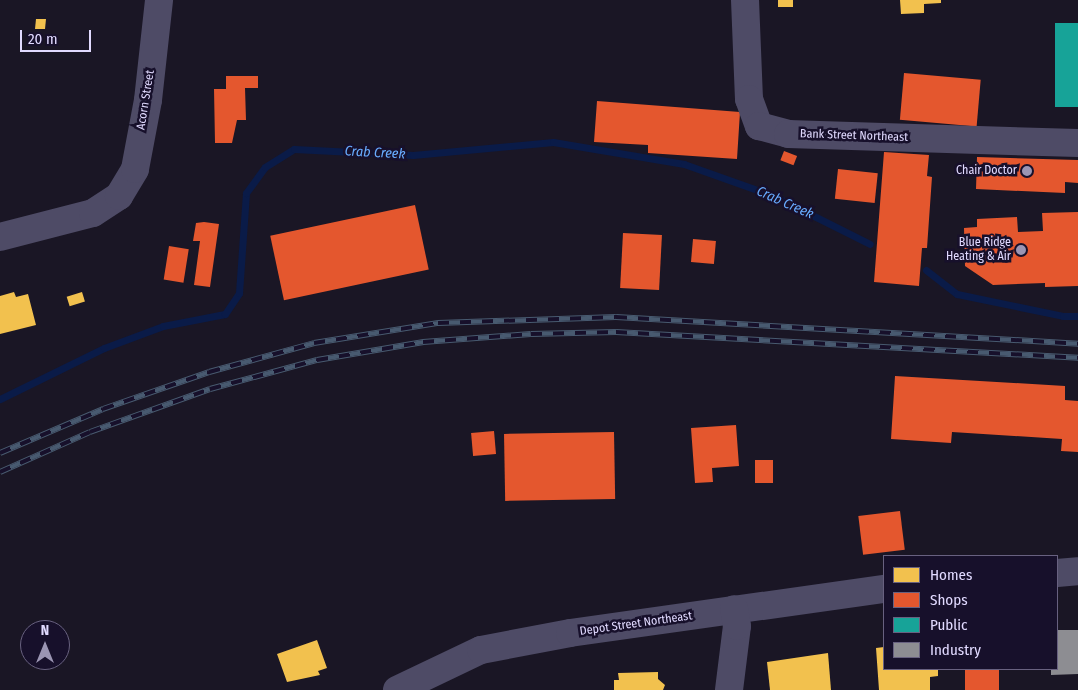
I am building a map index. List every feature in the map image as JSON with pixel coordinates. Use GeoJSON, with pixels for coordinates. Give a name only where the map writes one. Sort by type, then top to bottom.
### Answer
{"type":"FeatureCollection","features":[{"type":"Feature","properties":{"kind":"street","name":"Acorn Street"},"geometry":{"type":"LineString","coordinates":[[0,237],[93,213],[119,196],[134,169],[148,100],[159,0]]}},
{"type":"Feature","properties":{"kind":"street","name":"Bank Street Northeast"},"geometry":{"type":"LineString","coordinates":[[745,0],[749,99],[759,126],[788,134],[1078,143]]}},
{"type":"Feature","properties":{"kind":"street"},"geometry":{"type":"LineString","coordinates":[[1058,573],[1078,571]]}},
{"type":"Feature","properties":{"kind":"street","name":"Depot Street Northeast"},"geometry":{"type":"LineString","coordinates":[[397,690],[481,650],[734,609],[883,589]]}},
{"type":"Feature","properties":{"kind":"street"},"geometry":{"type":"LineString","coordinates":[[729,690],[737,626],[734,609]]}},
{"type":"Feature","properties":{"kind":"building: Homes"},"geometry":{"type":"Polygon","coordinates":[[[778,0],[793,0],[793,7],[778,7],[778,0]]]}},
{"type":"Feature","properties":{"kind":"building: Homes"},"geometry":{"type":"Polygon","coordinates":[[[900,0],[941,0],[941,3],[924,4],[924,13],[901,14],[900,0]]]}},
{"type":"Feature","properties":{"kind":"building: Homes"},"geometry":{"type":"Polygon","coordinates":[[[36,19],[46,19],[45,29],[35,29],[36,19]]]}},
{"type":"Feature","properties":{"kind":"building: Homes"},"geometry":{"type":"Polygon","coordinates":[[[14,292],[16,297],[28,294],[36,325],[0,334],[0,296],[14,292]]]}},
{"type":"Feature","properties":{"kind":"building: Homes"},"geometry":{"type":"Polygon","coordinates":[[[82,292],[85,302],[70,306],[67,297],[82,292]]]}},
{"type":"Feature","properties":{"kind":"building: Homes"},"geometry":{"type":"Polygon","coordinates":[[[317,640],[327,668],[318,671],[320,675],[287,682],[277,654],[317,640]]]}},
{"type":"Feature","properties":{"kind":"building: Homes"},"geometry":{"type":"Polygon","coordinates":[[[883,647],[883,670],[938,670],[938,676],[930,677],[930,690],[879,690],[876,648],[883,647]]]}},
{"type":"Feature","properties":{"kind":"building: Homes"},"geometry":{"type":"Polygon","coordinates":[[[828,653],[831,690],[770,690],[767,662],[828,653]]]}},
{"type":"Feature","properties":{"kind":"building: Homes"},"geometry":{"type":"Polygon","coordinates":[[[658,672],[658,679],[665,685],[663,690],[614,690],[614,680],[619,680],[618,673],[658,672]]]}},
{"type":"Feature","properties":{"kind":"building: Shops"},"geometry":{"type":"Polygon","coordinates":[[[904,73],[981,80],[977,127],[900,120],[904,73]]]}},
{"type":"Feature","properties":{"kind":"building: Shops"},"geometry":{"type":"Polygon","coordinates":[[[226,76],[258,76],[258,88],[245,88],[246,120],[237,120],[232,143],[215,143],[214,89],[226,89],[226,76]]]}},
{"type":"Feature","properties":{"kind":"building: Shops"},"geometry":{"type":"Polygon","coordinates":[[[597,101],[740,112],[737,159],[648,153],[648,145],[594,142],[597,101]]]}},
{"type":"Feature","properties":{"kind":"building: Shops"},"geometry":{"type":"Polygon","coordinates":[[[784,151],[797,156],[793,165],[780,160],[784,151]]]}},
{"type":"Feature","properties":{"kind":"building: Shops"},"geometry":{"type":"Polygon","coordinates":[[[884,152],[929,155],[927,176],[932,177],[927,248],[922,248],[919,286],[874,282],[884,152]]]}},
{"type":"Feature","properties":{"kind":"building: Shops","name":"Chair Doctor"},"geometry":{"type":"Polygon","coordinates":[[[977,157],[1078,160],[1078,183],[1065,182],[1065,193],[976,189],[977,157]]]}},
{"type":"Feature","properties":{"kind":"building: Shops"},"geometry":{"type":"Polygon","coordinates":[[[838,169],[878,173],[875,203],[835,199],[838,169]]]}},
{"type":"Feature","properties":{"kind":"building: Shops"},"geometry":{"type":"Polygon","coordinates":[[[415,205],[429,270],[284,300],[270,236],[415,205]]]}},
{"type":"Feature","properties":{"kind":"building: Shops","name":"Blue Ridge Heating & Air"},"geometry":{"type":"Polygon","coordinates":[[[1078,212],[1078,286],[1045,287],[1045,283],[993,285],[965,266],[964,228],[977,227],[977,219],[1017,217],[1018,232],[1043,231],[1042,213],[1078,212]]]}},
{"type":"Feature","properties":{"kind":"building: Shops"},"geometry":{"type":"Polygon","coordinates":[[[196,223],[219,224],[210,287],[194,285],[200,241],[193,241],[196,223]]]}},
{"type":"Feature","properties":{"kind":"building: Shops"},"geometry":{"type":"Polygon","coordinates":[[[623,233],[662,235],[659,290],[620,288],[623,233]]]}},
{"type":"Feature","properties":{"kind":"building: Shops"},"geometry":{"type":"Polygon","coordinates":[[[693,239],[716,241],[714,264],[691,262],[693,239]]]}},
{"type":"Feature","properties":{"kind":"building: Shops"},"geometry":{"type":"Polygon","coordinates":[[[169,246],[189,249],[183,283],[164,280],[169,246]]]}},
{"type":"Feature","properties":{"kind":"building: Shops"},"geometry":{"type":"Polygon","coordinates":[[[895,376],[1065,386],[1065,400],[1078,401],[1078,452],[1061,451],[1062,439],[952,432],[951,443],[891,439],[895,376]]]}},
{"type":"Feature","properties":{"kind":"building: Shops"},"geometry":{"type":"Polygon","coordinates":[[[736,425],[739,466],[712,468],[713,482],[695,483],[691,428],[736,425]]]}},
{"type":"Feature","properties":{"kind":"building: Shops"},"geometry":{"type":"Polygon","coordinates":[[[494,431],[496,454],[473,456],[471,433],[494,431]]]}},
{"type":"Feature","properties":{"kind":"building: Shops"},"geometry":{"type":"Polygon","coordinates":[[[614,432],[615,499],[505,501],[504,434],[614,432]]]}},
{"type":"Feature","properties":{"kind":"building: Shops"},"geometry":{"type":"Polygon","coordinates":[[[755,460],[773,460],[773,483],[755,483],[755,460]]]}},
{"type":"Feature","properties":{"kind":"building: Shops"},"geometry":{"type":"Polygon","coordinates":[[[900,511],[905,550],[863,555],[858,516],[900,511]]]}},
{"type":"Feature","properties":{"kind":"building: Shops"},"geometry":{"type":"Polygon","coordinates":[[[965,670],[999,670],[999,690],[965,690],[965,670]]]}},
{"type":"Feature","properties":{"kind":"building: Public"},"geometry":{"type":"Polygon","coordinates":[[[1055,23],[1078,23],[1078,107],[1055,107],[1055,23]]]}},
{"type":"Feature","properties":{"kind":"building: Industry"},"geometry":{"type":"Polygon","coordinates":[[[1058,630],[1078,630],[1078,674],[1051,675],[1051,670],[1058,670],[1058,630]]]}},
{"type":"Feature","properties":{"kind":"waterway","name":"Crab Creek"},"geometry":{"type":"LineString","coordinates":[[0,399],[104,348],[163,326],[225,314],[239,293],[246,193],[265,167],[294,149],[413,155],[553,142],[684,164],[774,196],[870,244]]}},
{"type":"Feature","properties":{"kind":"waterway","name":"Crab Creek"},"geometry":{"type":"LineString","coordinates":[[926,270],[957,294],[1063,316],[1078,316]]}},
{"type":"Feature","properties":{"kind":"railway"},"geometry":{"type":"LineString","coordinates":[[0,453],[103,409],[209,372],[314,343],[438,323],[616,317],[1078,344]]}},
{"type":"Feature","properties":{"kind":"railway"},"geometry":{"type":"LineString","coordinates":[[0,472],[90,432],[210,389],[317,360],[423,342],[531,334],[616,332],[1078,358]]}},
{"type":"Feature","properties":{"kind":"place","name":"Chair Doctor"},"geometry":{"type":"Point","coordinates":[1027,171]}},
{"type":"Feature","properties":{"kind":"place","name":"Blue Ridge Heating & Air"},"geometry":{"type":"Point","coordinates":[1021,250]}}]}
